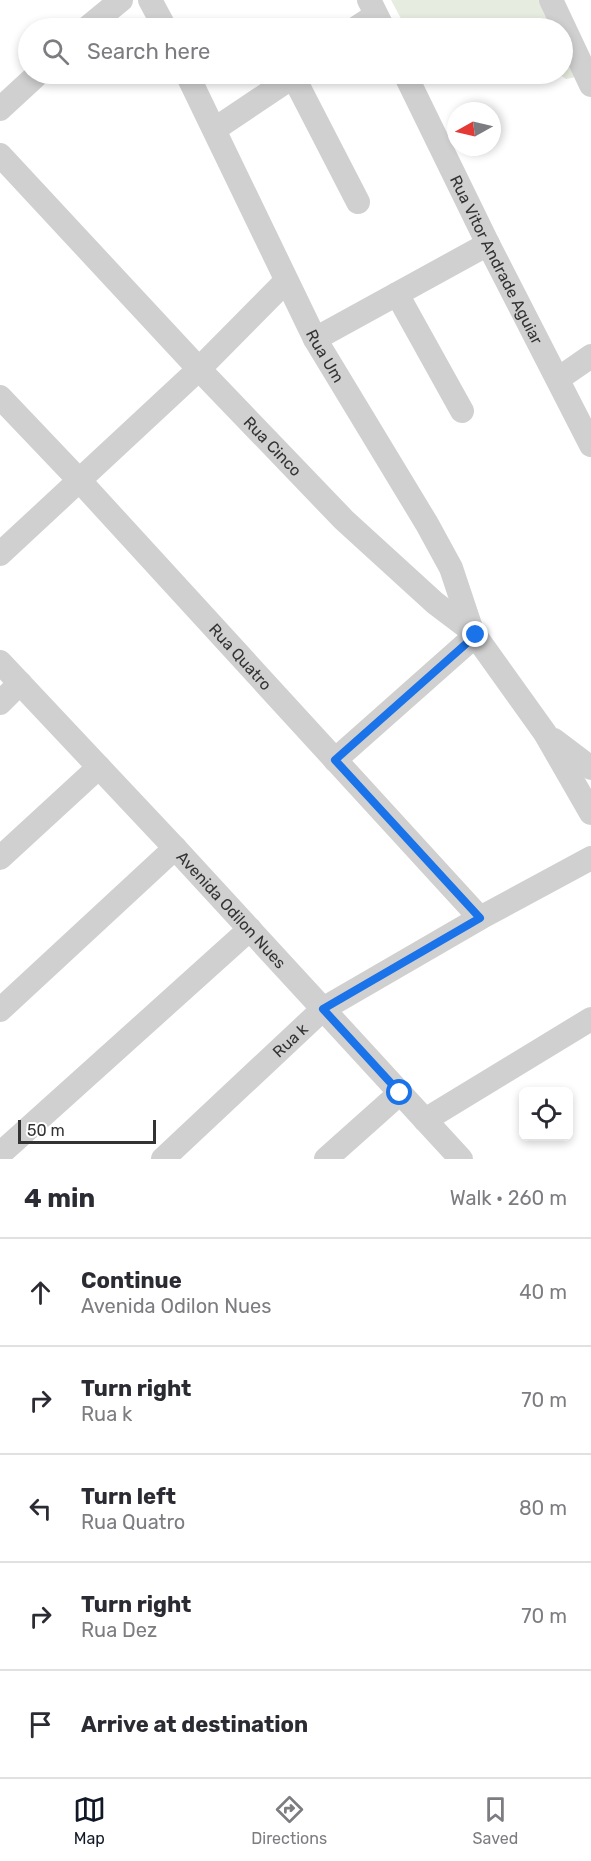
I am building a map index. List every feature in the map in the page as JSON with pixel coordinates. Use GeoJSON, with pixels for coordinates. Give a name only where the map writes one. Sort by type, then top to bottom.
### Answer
{"type":"FeatureCollection","features":[{"type":"Feature","properties":{"kind":"street"},"geometry":{"type":"LineString","coordinates":[[91,15],[121,0]]}},
{"type":"Feature","properties":{"kind":"street"},"geometry":{"type":"LineString","coordinates":[[150,0],[160,18]]}},
{"type":"Feature","properties":{"kind":"street"},"geometry":{"type":"LineString","coordinates":[[550,0],[559,18]]}},
{"type":"Feature","properties":{"kind":"street"},"geometry":{"type":"LineString","coordinates":[[573,47],[591,84]]}},
{"type":"Feature","properties":{"kind":"street"},"geometry":{"type":"LineString","coordinates":[[0,109],[27,84]]}},
{"type":"Feature","properties":{"kind":"street","name":"Rua Um"},"geometry":{"type":"LineString","coordinates":[[193,84],[315,339],[451,568],[474,633]]}},
{"type":"Feature","properties":{"kind":"street"},"geometry":{"type":"LineString","coordinates":[[215,129],[282,84]]}},
{"type":"Feature","properties":{"kind":"street"},"geometry":{"type":"LineString","coordinates":[[299,84],[358,202]]}},
{"type":"Feature","properties":{"kind":"street","name":"Rua Vitor Andrade Aguiar"},"geometry":{"type":"LineString","coordinates":[[410,84],[591,445]]}},
{"type":"Feature","properties":{"kind":"street","name":"Rua Cinco"},"geometry":{"type":"LineString","coordinates":[[0,155],[199,369],[344,520],[435,603],[474,633],[545,733]]}},
{"type":"Feature","properties":{"kind":"street"},"geometry":{"type":"LineString","coordinates":[[315,339],[489,244]]}},
{"type":"Feature","properties":{"kind":"street"},"geometry":{"type":"LineString","coordinates":[[0,554],[199,369],[286,281]]}},
{"type":"Feature","properties":{"kind":"street"},"geometry":{"type":"LineString","coordinates":[[397,294],[462,411]]}},
{"type":"Feature","properties":{"kind":"street"},"geometry":{"type":"LineString","coordinates":[[558,379],[591,356]]}},
{"type":"Feature","properties":{"kind":"street","name":"Rua Quatro"},"geometry":{"type":"LineString","coordinates":[[0,397],[79,480],[480,918]]}},
{"type":"Feature","properties":{"kind":"street"},"geometry":{"type":"LineString","coordinates":[[335,760],[474,633]]}},
{"type":"Feature","properties":{"kind":"street","name":"Avenida Odilon Nues"},"geometry":{"type":"LineString","coordinates":[[0,662],[462,1159]]}},
{"type":"Feature","properties":{"kind":"street"},"geometry":{"type":"LineString","coordinates":[[0,703],[20,683]]}},
{"type":"Feature","properties":{"kind":"street"},"geometry":{"type":"LineString","coordinates":[[545,733],[591,768]]}},
{"type":"Feature","properties":{"kind":"street"},"geometry":{"type":"LineString","coordinates":[[545,733],[591,813]]}},
{"type":"Feature","properties":{"kind":"street"},"geometry":{"type":"LineString","coordinates":[[0,858],[99,767]]}},
{"type":"Feature","properties":{"kind":"street"},"geometry":{"type":"LineString","coordinates":[[0,1010],[175,848]]}},
{"type":"Feature","properties":{"kind":"street","name":"Rua k"},"geometry":{"type":"LineString","coordinates":[[164,1159],[323,1009],[480,918],[591,858]]}},
{"type":"Feature","properties":{"kind":"street"},"geometry":{"type":"LineString","coordinates":[[0,1154],[250,929]]}},
{"type":"Feature","properties":{"kind":"street"},"geometry":{"type":"LineString","coordinates":[[425,1120],[591,1020]]}},
{"type":"Feature","properties":{"kind":"street"},"geometry":{"type":"LineString","coordinates":[[326,1159],[400,1093]]}},
{"type":"Feature","properties":{"kind":"shaded area"},"geometry":{"type":"Polygon","coordinates":[[[391,0],[544,0],[553,18],[401,18],[391,0]]]}},
{"type":"Feature","properties":{"kind":"shaded area"},"geometry":{"type":"Polygon","coordinates":[[[573,59],[581,76],[573,78],[573,59]]]}},
{"type":"Feature","properties":{"kind":"route"},"geometry":{"type":"LineString","coordinates":[[400,1093],[323,1009],[480,918],[335,760],[476,635]]}}]}
